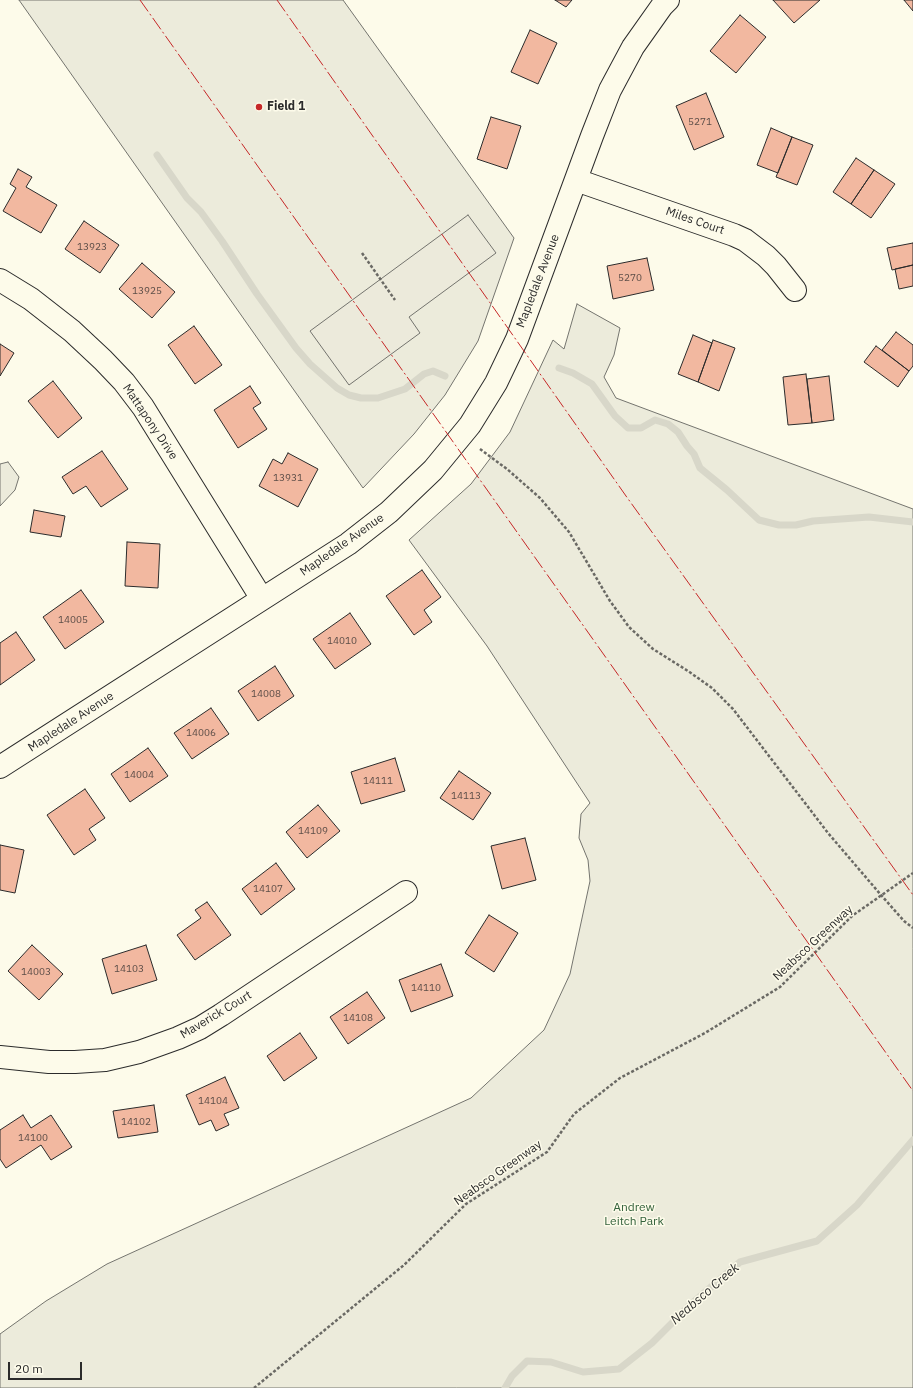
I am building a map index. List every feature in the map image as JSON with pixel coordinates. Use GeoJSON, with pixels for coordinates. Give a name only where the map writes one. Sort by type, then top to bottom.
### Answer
{"type":"FeatureCollection","features":[{"type":"Feature","properties":{"kind":"street","name":"Mapledale Avenue"},"geometry":{"type":"LineString","coordinates":[[0,767],[348,544],[389,512],[433,470],[462,435],[496,383],[517,339],[610,90],[633,47],[662,6],[668,0]]}},
{"type":"Feature","properties":{"kind":"street","name":"Miles Court"},"geometry":{"type":"LineString","coordinates":[[576,180],[745,240],[766,256],[795,290]]}},
{"type":"Feature","properties":{"kind":"street","name":"Mattapony Drive"},"geometry":{"type":"LineString","coordinates":[[0,280],[31,299],[72,331],[124,382],[143,407],[262,599]]}},
{"type":"Feature","properties":{"kind":"street","name":"Maverick Court"},"geometry":{"type":"LineString","coordinates":[[0,1057],[69,1062],[105,1060],[139,1052],[178,1038],[200,1028],[221,1015],[406,892]]}},
{"type":"Feature","properties":{"kind":"path"},"geometry":{"type":"LineString","coordinates":[[362,253],[396,300]]}},
{"type":"Feature","properties":{"kind":"path"},"geometry":{"type":"LineString","coordinates":[[462,435],[507,469],[540,498],[569,532],[610,601],[629,627],[653,649],[712,688],[733,709],[828,833],[881,896],[913,928]]}},
{"type":"Feature","properties":{"kind":"path","name":"Neabsco Greenway"},"geometry":{"type":"LineString","coordinates":[[254,1388],[404,1265],[466,1204],[547,1152],[574,1114],[620,1078],[711,1030],[780,987],[852,916],[913,874]]}},
{"type":"Feature","properties":{"kind":"green space"},"geometry":{"type":"Polygon","coordinates":[[[19,0],[343,0],[514,238],[478,341],[445,395],[414,434],[363,488],[19,0]]]}},
{"type":"Feature","properties":{"kind":"green space","name":"Andrew Leitch Park"},"geometry":{"type":"Polygon","coordinates":[[[577,304],[620,328],[614,355],[604,377],[616,398],[913,509],[913,1388],[0,1388],[0,1334],[46,1301],[107,1264],[471,1098],[544,1030],[570,974],[590,881],[588,860],[579,838],[581,814],[590,803],[487,646],[409,540],[471,484],[510,432],[553,340],[564,349],[577,304]]]}},
{"type":"Feature","properties":{"kind":"green space"},"geometry":{"type":"Polygon","coordinates":[[[8,462],[19,477],[15,490],[0,506],[0,464],[8,462]]]}},
{"type":"Feature","properties":{"kind":"shaded area"},"geometry":{"type":"Polygon","coordinates":[[[468,215],[496,253],[409,317],[420,333],[349,385],[310,331],[468,215]]]}},
{"type":"Feature","properties":{"kind":"building"},"geometry":{"type":"Polygon","coordinates":[[[555,0],[572,0],[566,7],[555,0]]]}},
{"type":"Feature","properties":{"kind":"building"},"geometry":{"type":"Polygon","coordinates":[[[773,0],[820,0],[794,23],[773,0]]]}},
{"type":"Feature","properties":{"kind":"building"},"geometry":{"type":"Polygon","coordinates":[[[904,0],[913,0],[913,11],[904,0]]]}},
{"type":"Feature","properties":{"kind":"building"},"geometry":{"type":"Polygon","coordinates":[[[740,15],[766,37],[736,73],[710,51],[740,15]]]}},
{"type":"Feature","properties":{"kind":"building"},"geometry":{"type":"Polygon","coordinates":[[[530,30],[557,43],[538,84],[511,72],[530,30]]]}},
{"type":"Feature","properties":{"kind":"building"},"geometry":{"type":"Polygon","coordinates":[[[706,93],[724,137],[694,150],[676,106],[706,93]]]}},
{"type":"Feature","properties":{"kind":"building"},"geometry":{"type":"Polygon","coordinates":[[[491,117],[521,126],[507,169],[477,159],[491,117]]]}},
{"type":"Feature","properties":{"kind":"building"},"geometry":{"type":"Polygon","coordinates":[[[771,128],[792,137],[778,173],[757,165],[771,128]]]}},
{"type":"Feature","properties":{"kind":"building"},"geometry":{"type":"Polygon","coordinates":[[[792,137],[813,145],[797,185],[776,177],[792,137]]]}},
{"type":"Feature","properties":{"kind":"building"},"geometry":{"type":"Polygon","coordinates":[[[856,158],[874,170],[851,204],[833,192],[856,158]]]}},
{"type":"Feature","properties":{"kind":"building"},"geometry":{"type":"Polygon","coordinates":[[[18,169],[32,177],[26,187],[57,205],[41,233],[3,211],[16,188],[10,184],[18,169]]]}},
{"type":"Feature","properties":{"kind":"building"},"geometry":{"type":"Polygon","coordinates":[[[874,170],[895,184],[871,218],[851,204],[874,170]]]}},
{"type":"Feature","properties":{"kind":"building"},"geometry":{"type":"Polygon","coordinates":[[[84,221],[119,245],[100,273],[65,249],[84,221]]]}},
{"type":"Feature","properties":{"kind":"building"},"geometry":{"type":"Polygon","coordinates":[[[913,243],[913,265],[892,270],[887,248],[913,243]]]}},
{"type":"Feature","properties":{"kind":"building"},"geometry":{"type":"Polygon","coordinates":[[[647,258],[654,290],[613,299],[607,266],[647,258]]]}},
{"type":"Feature","properties":{"kind":"building"},"geometry":{"type":"Polygon","coordinates":[[[142,263],[175,292],[152,318],[119,289],[142,263]]]}},
{"type":"Feature","properties":{"kind":"building"},"geometry":{"type":"Polygon","coordinates":[[[913,265],[913,286],[899,289],[895,269],[913,265]]]}},
{"type":"Feature","properties":{"kind":"building"},"geometry":{"type":"Polygon","coordinates":[[[194,326],[222,365],[195,384],[168,345],[194,326]]]}},
{"type":"Feature","properties":{"kind":"building"},"geometry":{"type":"Polygon","coordinates":[[[896,332],[913,345],[913,366],[909,371],[882,350],[896,332]]]}},
{"type":"Feature","properties":{"kind":"building"},"geometry":{"type":"Polygon","coordinates":[[[693,335],[712,343],[698,382],[678,374],[693,335]]]}},
{"type":"Feature","properties":{"kind":"building"},"geometry":{"type":"Polygon","coordinates":[[[713,340],[735,348],[719,391],[698,382],[713,340]]]}},
{"type":"Feature","properties":{"kind":"building"},"geometry":{"type":"Polygon","coordinates":[[[0,344],[14,353],[0,376],[0,344]]]}},
{"type":"Feature","properties":{"kind":"building"},"geometry":{"type":"Polygon","coordinates":[[[876,346],[909,371],[898,387],[864,362],[876,346]]]}},
{"type":"Feature","properties":{"kind":"building"},"geometry":{"type":"Polygon","coordinates":[[[806,374],[812,423],[788,425],[783,377],[806,374]]]}},
{"type":"Feature","properties":{"kind":"building"},"geometry":{"type":"Polygon","coordinates":[[[829,376],[834,420],[812,423],[807,379],[829,376]]]}},
{"type":"Feature","properties":{"kind":"building"},"geometry":{"type":"Polygon","coordinates":[[[53,381],[82,418],[58,438],[28,401],[53,381]]]}},
{"type":"Feature","properties":{"kind":"building"},"geometry":{"type":"Polygon","coordinates":[[[250,386],[261,403],[253,408],[267,429],[238,448],[214,410],[250,386]]]}},
{"type":"Feature","properties":{"kind":"building"},"geometry":{"type":"Polygon","coordinates":[[[102,451],[128,489],[101,507],[86,486],[73,494],[62,477],[102,451]]]}},
{"type":"Feature","properties":{"kind":"building"},"geometry":{"type":"Polygon","coordinates":[[[288,453],[318,469],[298,507],[259,486],[273,459],[282,464],[288,453]]]}},
{"type":"Feature","properties":{"kind":"building"},"geometry":{"type":"Polygon","coordinates":[[[34,510],[65,516],[61,537],[30,532],[34,510]]]}},
{"type":"Feature","properties":{"kind":"building"},"geometry":{"type":"Polygon","coordinates":[[[127,542],[160,544],[158,588],[125,586],[127,542]]]}},
{"type":"Feature","properties":{"kind":"building"},"geometry":{"type":"Polygon","coordinates":[[[422,570],[441,597],[424,610],[432,622],[414,635],[386,596],[422,570]]]}},
{"type":"Feature","properties":{"kind":"building"},"geometry":{"type":"Polygon","coordinates":[[[81,590],[104,622],[65,649],[43,617],[81,590]]]}},
{"type":"Feature","properties":{"kind":"building"},"geometry":{"type":"Polygon","coordinates":[[[350,613],[371,644],[335,669],[313,639],[350,613]]]}},
{"type":"Feature","properties":{"kind":"building"},"geometry":{"type":"Polygon","coordinates":[[[16,632],[35,660],[0,685],[0,643],[16,632]]]}},
{"type":"Feature","properties":{"kind":"building"},"geometry":{"type":"Polygon","coordinates":[[[275,666],[294,696],[258,721],[238,691],[275,666]]]}},
{"type":"Feature","properties":{"kind":"building"},"geometry":{"type":"Polygon","coordinates":[[[211,708],[229,734],[192,759],[174,733],[211,708]]]}},
{"type":"Feature","properties":{"kind":"building"},"geometry":{"type":"Polygon","coordinates":[[[148,748],[168,776],[130,802],[111,774],[148,748]]]}},
{"type":"Feature","properties":{"kind":"building"},"geometry":{"type":"Polygon","coordinates":[[[395,758],[405,791],[361,804],[351,772],[395,758]]]}},
{"type":"Feature","properties":{"kind":"building"},"geometry":{"type":"Polygon","coordinates":[[[459,771],[491,793],[473,820],[440,798],[459,771]]]}},
{"type":"Feature","properties":{"kind":"building"},"geometry":{"type":"Polygon","coordinates":[[[85,789],[105,818],[89,829],[96,840],[74,855],[47,815],[85,789]]]}},
{"type":"Feature","properties":{"kind":"building"},"geometry":{"type":"Polygon","coordinates":[[[318,805],[340,831],[307,858],[286,832],[318,805]]]}},
{"type":"Feature","properties":{"kind":"building"},"geometry":{"type":"Polygon","coordinates":[[[525,838],[536,880],[502,889],[491,846],[525,838]]]}},
{"type":"Feature","properties":{"kind":"building"},"geometry":{"type":"Polygon","coordinates":[[[0,845],[24,850],[15,893],[0,890],[0,845]]]}},
{"type":"Feature","properties":{"kind":"building"},"geometry":{"type":"Polygon","coordinates":[[[276,863],[295,889],[261,915],[242,889],[276,863]]]}},
{"type":"Feature","properties":{"kind":"building"},"geometry":{"type":"Polygon","coordinates":[[[207,902],[231,935],[195,960],[177,935],[201,918],[195,910],[207,902]]]}},
{"type":"Feature","properties":{"kind":"building"},"geometry":{"type":"Polygon","coordinates":[[[489,915],[518,933],[494,972],[465,953],[489,915]]]}},
{"type":"Feature","properties":{"kind":"building"},"geometry":{"type":"Polygon","coordinates":[[[32,945],[63,974],[39,1000],[8,971],[32,945]]]}},
{"type":"Feature","properties":{"kind":"building"},"geometry":{"type":"Polygon","coordinates":[[[146,945],[157,980],[112,994],[102,959],[146,945]]]}},
{"type":"Feature","properties":{"kind":"building"},"geometry":{"type":"Polygon","coordinates":[[[441,964],[453,996],[411,1012],[399,980],[441,964]]]}},
{"type":"Feature","properties":{"kind":"building"},"geometry":{"type":"Polygon","coordinates":[[[367,992],[385,1018],[348,1044],[330,1017],[367,992]]]}},
{"type":"Feature","properties":{"kind":"building"},"geometry":{"type":"Polygon","coordinates":[[[300,1033],[317,1058],[284,1081],[267,1056],[300,1033]]]}},
{"type":"Feature","properties":{"kind":"building"},"geometry":{"type":"Polygon","coordinates":[[[225,1077],[239,1108],[224,1114],[229,1125],[216,1131],[211,1120],[199,1125],[186,1095],[225,1077]]]}},
{"type":"Feature","properties":{"kind":"building"},"geometry":{"type":"Polygon","coordinates":[[[154,1105],[158,1132],[118,1138],[113,1111],[154,1105]]]}},
{"type":"Feature","properties":{"kind":"building"},"geometry":{"type":"Polygon","coordinates":[[[23,1115],[31,1128],[51,1115],[72,1147],[51,1160],[41,1145],[6,1168],[0,1159],[0,1130],[23,1115]]]}},
{"type":"Feature","properties":{"kind":"waterway"},"geometry":{"type":"LineString","coordinates":[[157,155],[187,198],[201,212],[222,241],[257,294],[296,348],[310,364],[337,388],[349,395],[361,398],[378,398],[405,389],[424,374],[433,371],[445,376]]}},
{"type":"Feature","properties":{"kind":"waterway"},"geometry":{"type":"LineString","coordinates":[[559,368],[573,373],[592,384],[615,416],[628,428],[641,428],[655,420],[668,424],[678,432],[694,454],[700,468],[727,490],[759,520],[779,525],[796,525],[813,521],[869,517],[913,522]]}},
{"type":"Feature","properties":{"kind":"waterway","name":"Neabsco Creek"},"geometry":{"type":"LineString","coordinates":[[505,1388],[512,1376],[527,1361],[551,1362],[583,1372],[619,1369],[652,1343],[689,1306],[740,1262],[817,1241],[857,1205],[913,1140]]}},
{"type":"Feature","properties":{"kind":"power"},"geometry":{"type":"LineString","coordinates":[[140,0],[913,1091]]}},
{"type":"Feature","properties":{"kind":"power"},"geometry":{"type":"LineString","coordinates":[[277,0],[626,496],[913,895]]}},
{"type":"Feature","properties":{"kind":"place","name":"Field 1"},"geometry":{"type":"Point","coordinates":[259,107]}}]}
